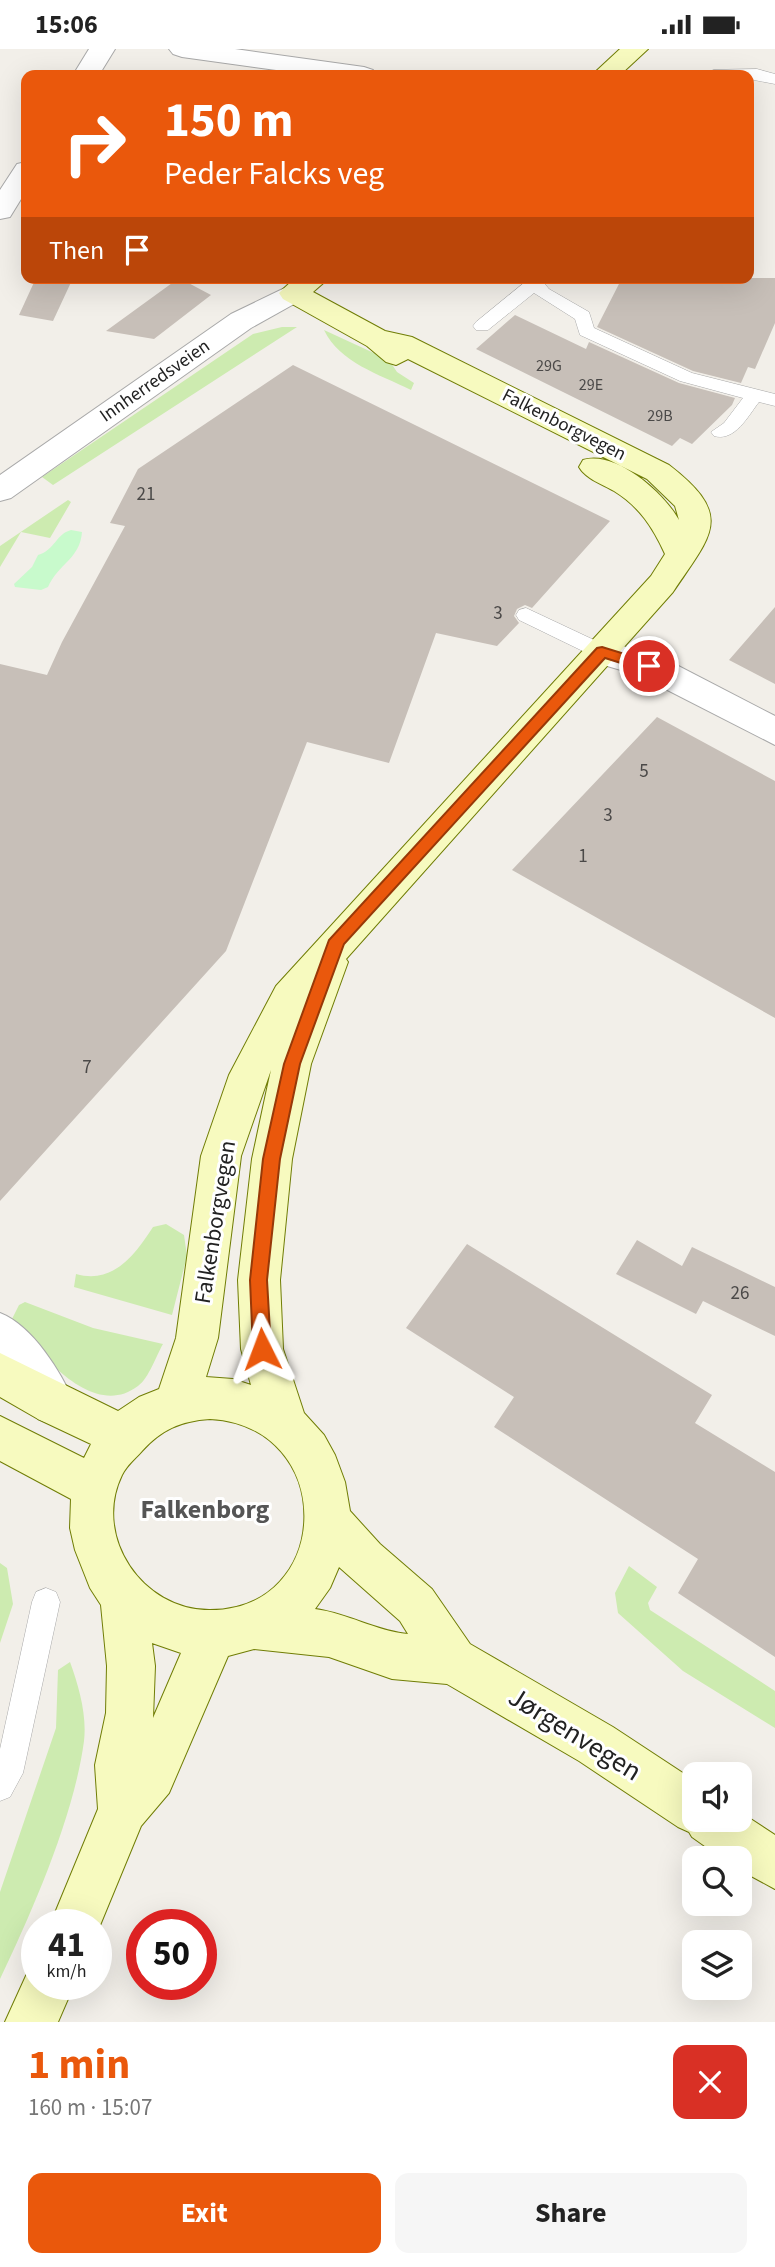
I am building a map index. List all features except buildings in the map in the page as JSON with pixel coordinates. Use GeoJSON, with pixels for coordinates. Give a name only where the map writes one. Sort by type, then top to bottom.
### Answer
{"type":"FeatureCollection","features":[{"type":"Feature","properties":{"kind":"main road"},"geometry":{"type":"LineString","coordinates":[[611,70],[635,49]]}},
{"type":"Feature","properties":{"kind":"main road","name":"Falkenborgvegen"},"geometry":{"type":"LineString","coordinates":[[175,1405],[197,1338],[221,1156],[249,1075],[289,997],[337,940],[602,652],[662,584],[681,554],[665,519],[637,491],[433,386],[377,339],[304,286]]}},
{"type":"Feature","properties":{"kind":"main road","name":"Falkenborgvegen"},"geometry":{"type":"LineString","coordinates":[[284,1420],[262,1349],[259,1294],[272,1159],[292,1064],[337,940]]}},
{"type":"Feature","properties":{"kind":"main road"},"geometry":{"type":"LineString","coordinates":[[0,1374],[53,1404],[126,1437]]}},
{"type":"Feature","properties":{"kind":"main road"},"geometry":{"type":"LineString","coordinates":[[203,1399],[232,1399],[259,1406],[284,1420],[304,1439],[319,1463],[327,1490],[328,1520],[322,1549],[309,1577],[284,1606],[232,1630],[176,1632],[148,1620],[124,1602],[106,1577],[95,1549],[92,1518],[97,1488],[109,1461],[126,1437],[149,1418],[175,1405],[203,1399]]}},
{"type":"Feature","properties":{"kind":"main road"},"geometry":{"type":"LineString","coordinates":[[7,1446],[97,1488]]}},
{"type":"Feature","properties":{"kind":"main road","name":"Jørgenvegen"},"geometry":{"type":"LineString","coordinates":[[328,1520],[364,1560],[416,1605],[453,1661]]}},
{"type":"Feature","properties":{"kind":"main road"},"geometry":{"type":"LineString","coordinates":[[123,1809],[119,1765],[130,1713],[131,1666],[124,1602]]}},
{"type":"Feature","properties":{"kind":"main road"},"geometry":{"type":"LineString","coordinates":[[82,1909],[123,1809],[152,1776],[232,1630]]}},
{"type":"Feature","properties":{"kind":"main road","name":"Jørgenvegen"},"geometry":{"type":"LineString","coordinates":[[232,1630],[329,1634],[392,1656],[453,1661],[596,1744],[682,1801]]}},
{"type":"Feature","properties":{"kind":"main road"},"geometry":{"type":"LineString","coordinates":[[727,1832],[775,1864]]}},
{"type":"Feature","properties":{"kind":"main road"},"geometry":{"type":"LineString","coordinates":[[31,2022],[41,2000]]}},
{"type":"Feature","properties":{"kind":"street"},"geometry":{"type":"LineString","coordinates":[[89,70],[102,49]]}},
{"type":"Feature","properties":{"kind":"street"},"geometry":{"type":"LineString","coordinates":[[182,49],[329,70]]}},
{"type":"Feature","properties":{"kind":"street"},"geometry":{"type":"LineString","coordinates":[[0,211],[21,178]]}},
{"type":"Feature","properties":{"kind":"street","name":"Innherredsveien"},"geometry":{"type":"LineString","coordinates":[[0,490],[241,321],[304,286]]}},
{"type":"Feature","properties":{"kind":"street"},"geometry":{"type":"LineString","coordinates":[[602,652],[649,666],[775,732]]}},
{"type":"Feature","properties":{"kind":"street"},"geometry":{"type":"LineString","coordinates":[[0,1333],[16,1348],[53,1404]]}},
{"type":"Feature","properties":{"kind":"lane"},"geometry":{"type":"LineString","coordinates":[[754,74],[775,79]]}},
{"type":"Feature","properties":{"kind":"lane"},"geometry":{"type":"LineString","coordinates":[[482,326],[534,284]]}},
{"type":"Feature","properties":{"kind":"lane"},"geometry":{"type":"LineString","coordinates":[[539,284],[543,293],[583,316],[586,331],[686,377],[775,400]]}},
{"type":"Feature","properties":{"kind":"lane"},"geometry":{"type":"LineString","coordinates":[[720,432],[730,427],[754,396]]}},
{"type":"Feature","properties":{"kind":"lane"},"geometry":{"type":"LineString","coordinates":[[526,615],[602,652]]}},
{"type":"Feature","properties":{"kind":"lane"},"geometry":{"type":"LineString","coordinates":[[0,1787],[9,1773],[46,1602]]}},
{"type":"Feature","properties":{"kind":"green space"},"geometry":{"type":"Polygon","coordinates":[[[282,327],[297,327],[53,485],[42,477],[253,334],[282,327]]]}},
{"type":"Feature","properties":{"kind":"green space"},"geometry":{"type":"Polygon","coordinates":[[[324,330],[389,360],[397,372],[414,383],[411,390],[350,359],[331,341],[324,330]]]}},
{"type":"Feature","properties":{"kind":"green space"},"geometry":{"type":"Polygon","coordinates":[[[68,500],[71,502],[50,538],[21,532],[0,567],[0,546],[68,500]]]}},
{"type":"Feature","properties":{"kind":"green space"},"geometry":{"type":"Polygon","coordinates":[[[71,530],[82,532],[77,549],[48,587],[41,590],[15,587],[14,584],[32,567],[38,555],[71,530]]]}},
{"type":"Feature","properties":{"kind":"green space"},"geometry":{"type":"Polygon","coordinates":[[[166,1224],[184,1235],[187,1256],[172,1315],[74,1287],[76,1274],[90,1276],[113,1271],[131,1256],[153,1227],[166,1224]]]}},
{"type":"Feature","properties":{"kind":"green space"},"geometry":{"type":"Polygon","coordinates":[[[25,1302],[93,1328],[163,1344],[149,1372],[138,1386],[121,1395],[103,1395],[85,1389],[68,1378],[11,1321],[19,1305],[25,1302]]]}},
{"type":"Feature","properties":{"kind":"green space"},"geometry":{"type":"Polygon","coordinates":[[[0,1563],[7,1568],[13,1604],[0,1643],[0,1563]]]}},
{"type":"Feature","properties":{"kind":"green space"},"geometry":{"type":"Polygon","coordinates":[[[629,1566],[657,1587],[648,1603],[650,1610],[775,1691],[775,1728],[683,1671],[618,1613],[615,1593],[629,1566]]]}},
{"type":"Feature","properties":{"kind":"green space"},"geometry":{"type":"Polygon","coordinates":[[[70,1662],[79,1691],[84,1741],[79,1770],[51,1862],[32,1909],[21,1909],[21,1934],[0,1979],[0,1892],[56,1728],[58,1670],[70,1662]]]}},
{"type":"Feature","properties":{"kind":"district","name":"Falkenborg"},"geometry":{"type":"Point","coordinates":[205,1509]}},
{"type":"Feature","properties":{"kind":"route"},"geometry":{"type":"LineString","coordinates":[[262,1349],[259,1280],[272,1159],[292,1064],[337,940],[602,652],[649,666]]}}]}
